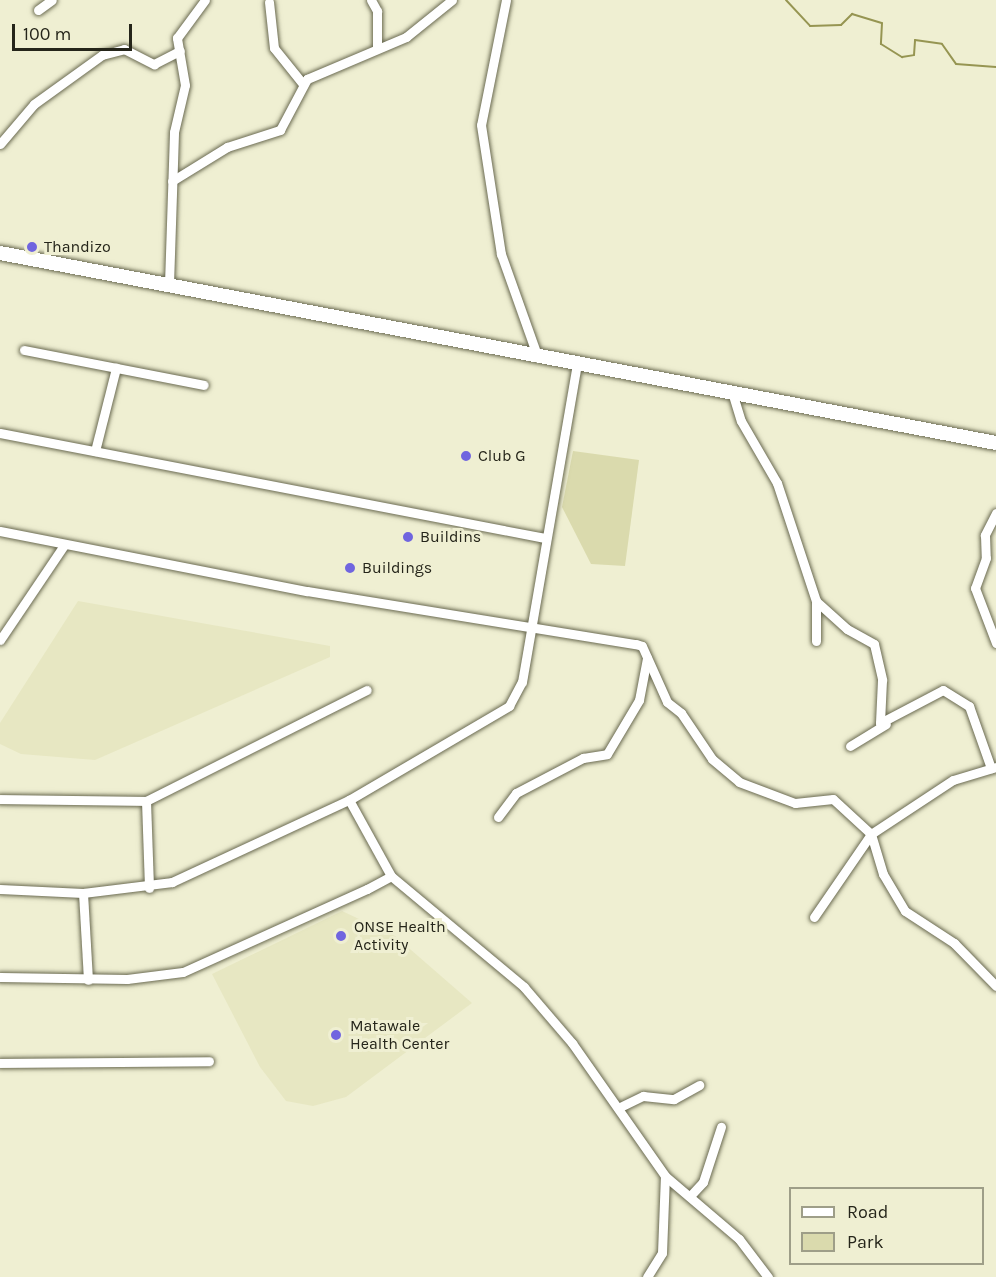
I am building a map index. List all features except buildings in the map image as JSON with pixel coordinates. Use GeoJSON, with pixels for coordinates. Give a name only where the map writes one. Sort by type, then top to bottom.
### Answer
{"type":"FeatureCollection","features":[{"type":"Feature","properties":{"kind":"main road"},"geometry":{"type":"LineString","coordinates":[[0,253],[169,284],[538,358],[732,392],[996,443]]}},
{"type":"Feature","properties":{"kind":"street"},"geometry":{"type":"LineString","coordinates":[[38,10],[52,0]]}},
{"type":"Feature","properties":{"kind":"street"},"geometry":{"type":"LineString","coordinates":[[169,284],[174,132],[185,85],[177,38],[205,0]]}},
{"type":"Feature","properties":{"kind":"street"},"geometry":{"type":"LineString","coordinates":[[371,0],[377,11],[377,47]]}},
{"type":"Feature","properties":{"kind":"street"},"geometry":{"type":"LineString","coordinates":[[172,181],[227,147],[280,130],[303,84],[377,47],[406,38],[452,0]]}},
{"type":"Feature","properties":{"kind":"street"},"geometry":{"type":"LineString","coordinates":[[506,0],[481,125],[501,254],[538,358]]}},
{"type":"Feature","properties":{"kind":"street"},"geometry":{"type":"LineString","coordinates":[[269,2],[274,48],[303,84]]}},
{"type":"Feature","properties":{"kind":"street"},"geometry":{"type":"LineString","coordinates":[[0,143],[34,105],[102,55],[124,49],[154,64],[180,51]]}},
{"type":"Feature","properties":{"kind":"street"},"geometry":{"type":"LineString","coordinates":[[24,350],[204,385]]}},
{"type":"Feature","properties":{"kind":"street"},"geometry":{"type":"LineString","coordinates":[[0,889],[83,893],[148,888],[219,862],[349,800],[509,706],[522,682],[545,538],[577,365]]}},
{"type":"Feature","properties":{"kind":"street"},"geometry":{"type":"LineString","coordinates":[[95,451],[117,368]]}},
{"type":"Feature","properties":{"kind":"street"},"geometry":{"type":"LineString","coordinates":[[732,392],[777,483],[816,601],[816,641]]}},
{"type":"Feature","properties":{"kind":"street"},"geometry":{"type":"LineString","coordinates":[[0,433],[545,538]]}},
{"type":"Feature","properties":{"kind":"street"},"geometry":{"type":"LineString","coordinates":[[996,513],[985,535],[986,558],[975,588],[996,644]]}},
{"type":"Feature","properties":{"kind":"street"},"geometry":{"type":"LineString","coordinates":[[0,531],[64,545],[531,629],[636,644],[647,656],[666,702],[681,713],[712,759],[739,783],[795,803],[833,799],[871,834],[883,874],[905,911],[954,944],[996,986]]}},
{"type":"Feature","properties":{"kind":"street"},"geometry":{"type":"LineString","coordinates":[[0,640],[64,545]]}},
{"type":"Feature","properties":{"kind":"street"},"geometry":{"type":"LineString","coordinates":[[816,601],[847,629],[874,644],[882,680],[879,720],[886,724]]}},
{"type":"Feature","properties":{"kind":"street"},"geometry":{"type":"LineString","coordinates":[[498,817],[521,790],[583,758],[607,754],[639,700],[647,656]]}},
{"type":"Feature","properties":{"kind":"street"},"geometry":{"type":"LineString","coordinates":[[0,799],[146,801],[367,690]]}},
{"type":"Feature","properties":{"kind":"street"},"geometry":{"type":"LineString","coordinates":[[814,917],[871,834],[953,780],[993,767],[969,706],[943,690],[850,746]]}},
{"type":"Feature","properties":{"kind":"street"},"geometry":{"type":"LineString","coordinates":[[349,800],[391,876],[524,987],[618,1108],[665,1176],[749,1250],[768,1277]]}},
{"type":"Feature","properties":{"kind":"street"},"geometry":{"type":"LineString","coordinates":[[146,801],[148,888]]}},
{"type":"Feature","properties":{"kind":"street"},"geometry":{"type":"LineString","coordinates":[[0,977],[88,980],[158,976],[208,965],[391,876]]}},
{"type":"Feature","properties":{"kind":"street"},"geometry":{"type":"LineString","coordinates":[[83,893],[88,980]]}},
{"type":"Feature","properties":{"kind":"street"},"geometry":{"type":"LineString","coordinates":[[0,1063],[208,1061]]}},
{"type":"Feature","properties":{"kind":"street"},"geometry":{"type":"LineString","coordinates":[[618,1108],[643,1096],[674,1099],[699,1085]]}},
{"type":"Feature","properties":{"kind":"street"},"geometry":{"type":"LineString","coordinates":[[690,1196],[703,1182],[721,1127]]}},
{"type":"Feature","properties":{"kind":"street"},"geometry":{"type":"LineString","coordinates":[[647,1277],[662,1253],[665,1176]]}},
{"type":"Feature","properties":{"kind":"shaded area"},"geometry":{"type":"Polygon","coordinates":[[[78,601],[330,646],[330,657],[95,760],[21,754],[0,744],[0,723],[78,601]]]}},
{"type":"Feature","properties":{"kind":"shaded area","name":"Matawale Health Center"},"geometry":{"type":"Polygon","coordinates":[[[342,911],[395,936],[472,1003],[346,1097],[313,1106],[286,1101],[260,1067],[212,974],[342,911]]]}},
{"type":"Feature","properties":{"kind":"green space"},"geometry":{"type":"Polygon","coordinates":[[[573,451],[639,460],[625,566],[591,564],[562,507],[573,451]]]}},
{"type":"Feature","properties":{"kind":"waterway"},"geometry":{"type":"LineString","coordinates":[[786,0],[810,26],[841,25],[852,14],[882,23],[881,44],[902,57],[914,55],[915,40],[942,44],[956,64],[996,67]]}},
{"type":"Feature","properties":{"kind":"place","name":"Thandizo"},"geometry":{"type":"Point","coordinates":[32,247]}},
{"type":"Feature","properties":{"kind":"place","name":"Club G"},"geometry":{"type":"Point","coordinates":[466,456]}},
{"type":"Feature","properties":{"kind":"place","name":"Buildins"},"geometry":{"type":"Point","coordinates":[408,537]}},
{"type":"Feature","properties":{"kind":"place","name":"Buildings"},"geometry":{"type":"Point","coordinates":[350,568]}},
{"type":"Feature","properties":{"kind":"place","name":"ONSE Health Activity"},"geometry":{"type":"Point","coordinates":[341,936]}},
{"type":"Feature","properties":{"kind":"place","name":"Matawale Health Center"},"geometry":{"type":"Point","coordinates":[336,1035]}}]}
